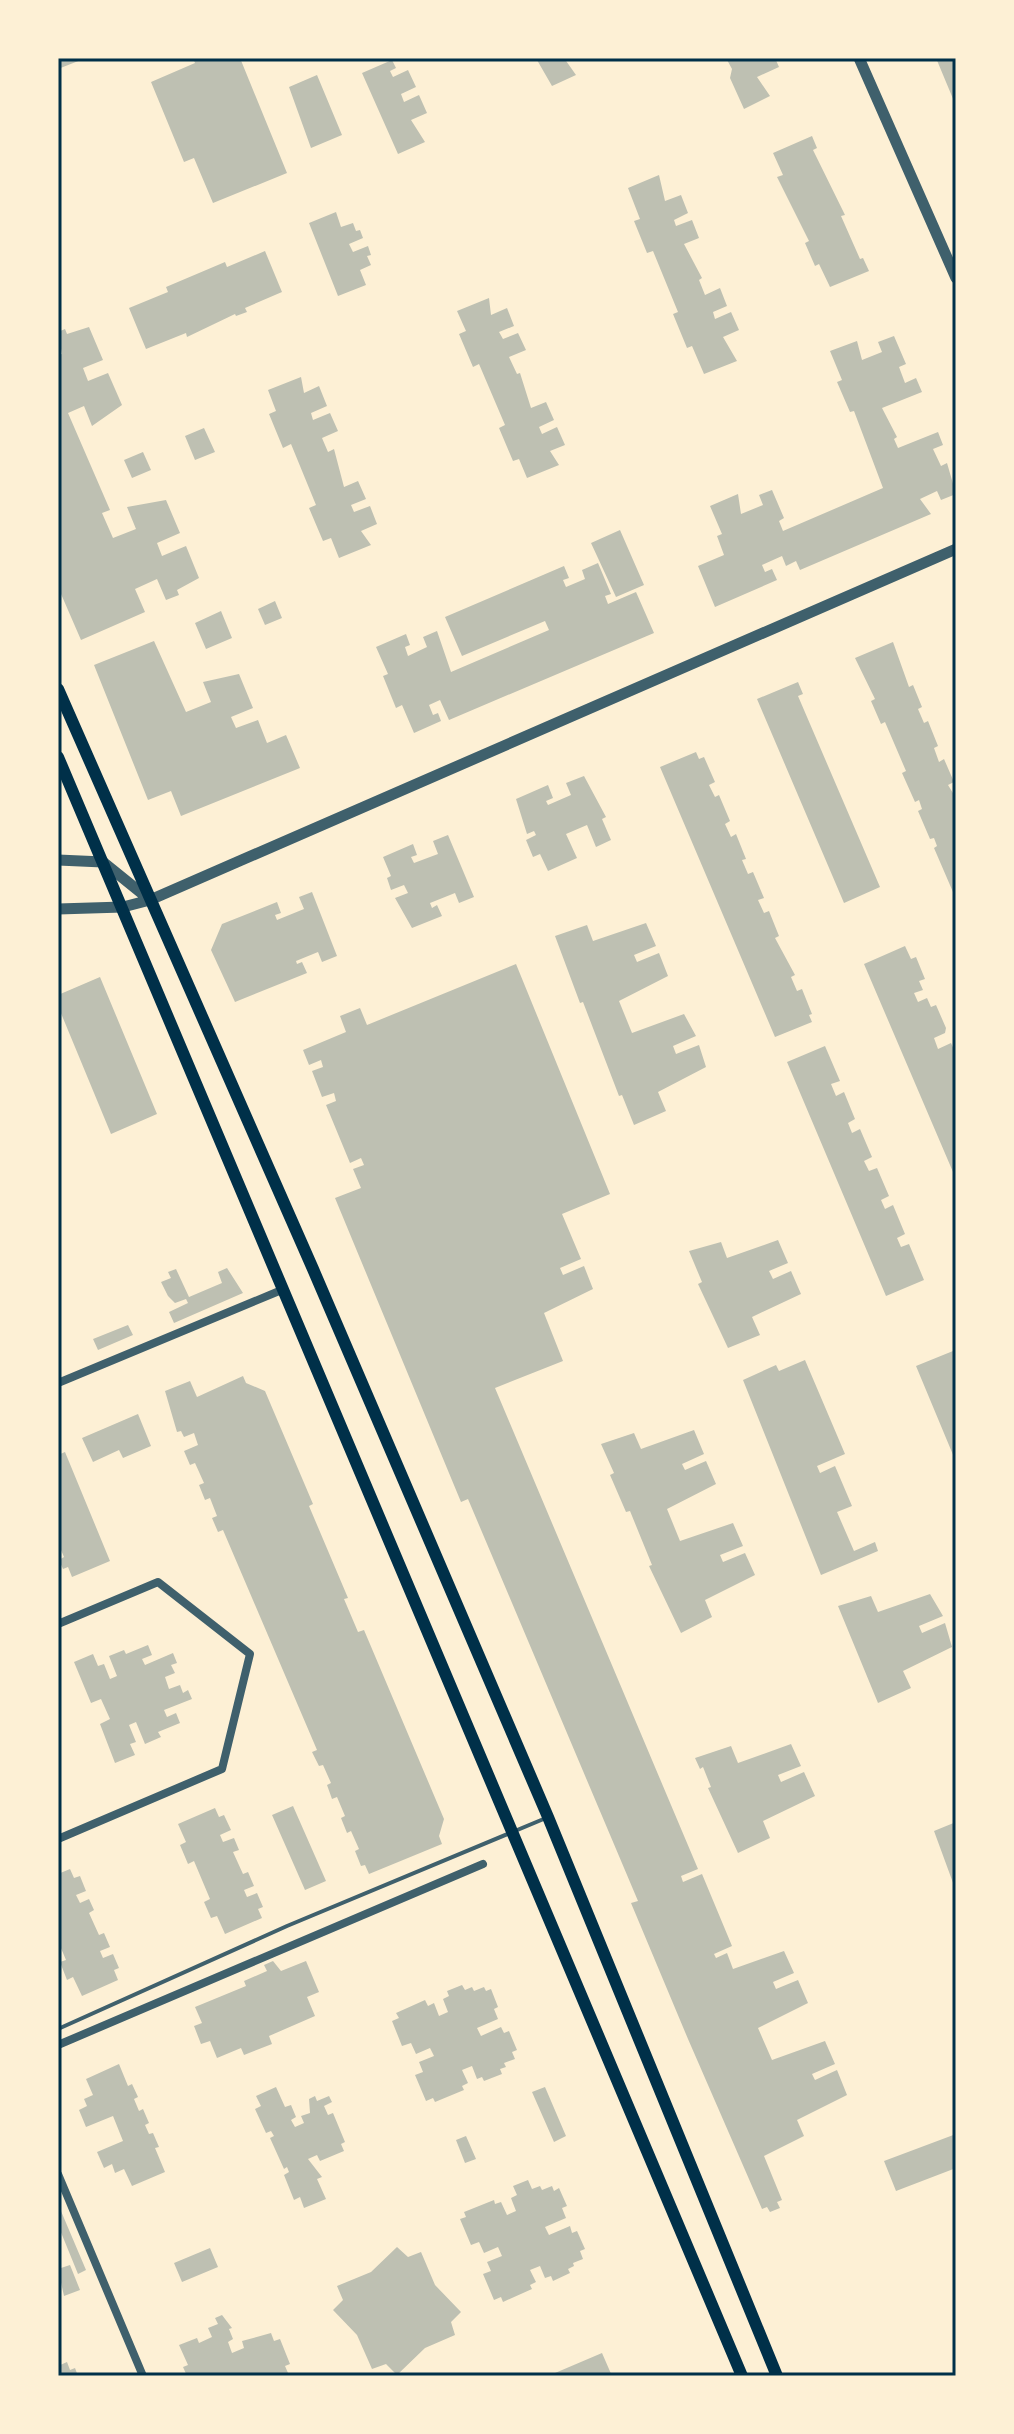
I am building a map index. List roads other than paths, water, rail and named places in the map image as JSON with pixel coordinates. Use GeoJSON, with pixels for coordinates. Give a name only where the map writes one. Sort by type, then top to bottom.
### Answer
{"type":"FeatureCollection","features":[{"type":"Feature","properties":{"kind":"main road"},"geometry":{"type":"LineString","coordinates":[[58,689],[548,1817],[777,2376]]}},
{"type":"Feature","properties":{"kind":"main road"},"geometry":{"type":"LineString","coordinates":[[58,757],[742,2376]]}},
{"type":"Feature","properties":{"kind":"street"},"geometry":{"type":"LineString","coordinates":[[859,58],[956,278]]}},
{"type":"Feature","properties":{"kind":"street"},"geometry":{"type":"LineString","coordinates":[[58,909],[123,907],[150,900],[956,549]]}},
{"type":"Feature","properties":{"kind":"street"},"geometry":{"type":"LineString","coordinates":[[58,860],[103,862],[150,900]]}},
{"type":"Feature","properties":{"kind":"street"},"geometry":{"type":"LineString","coordinates":[[58,1383],[284,1289]]}},
{"type":"Feature","properties":{"kind":"street"},"geometry":{"type":"LineString","coordinates":[[58,1624],[158,1582],[250,1654],[222,1769],[58,1839]]}},
{"type":"Feature","properties":{"kind":"street"},"geometry":{"type":"LineString","coordinates":[[58,2045],[483,1864]]}},
{"type":"Feature","properties":{"kind":"street"},"geometry":{"type":"LineString","coordinates":[[58,2174],[143,2376]]}},
{"type":"Feature","properties":{"kind":"lane"},"geometry":{"type":"LineString","coordinates":[[58,2029],[287,1926],[548,1817]]}}]}
